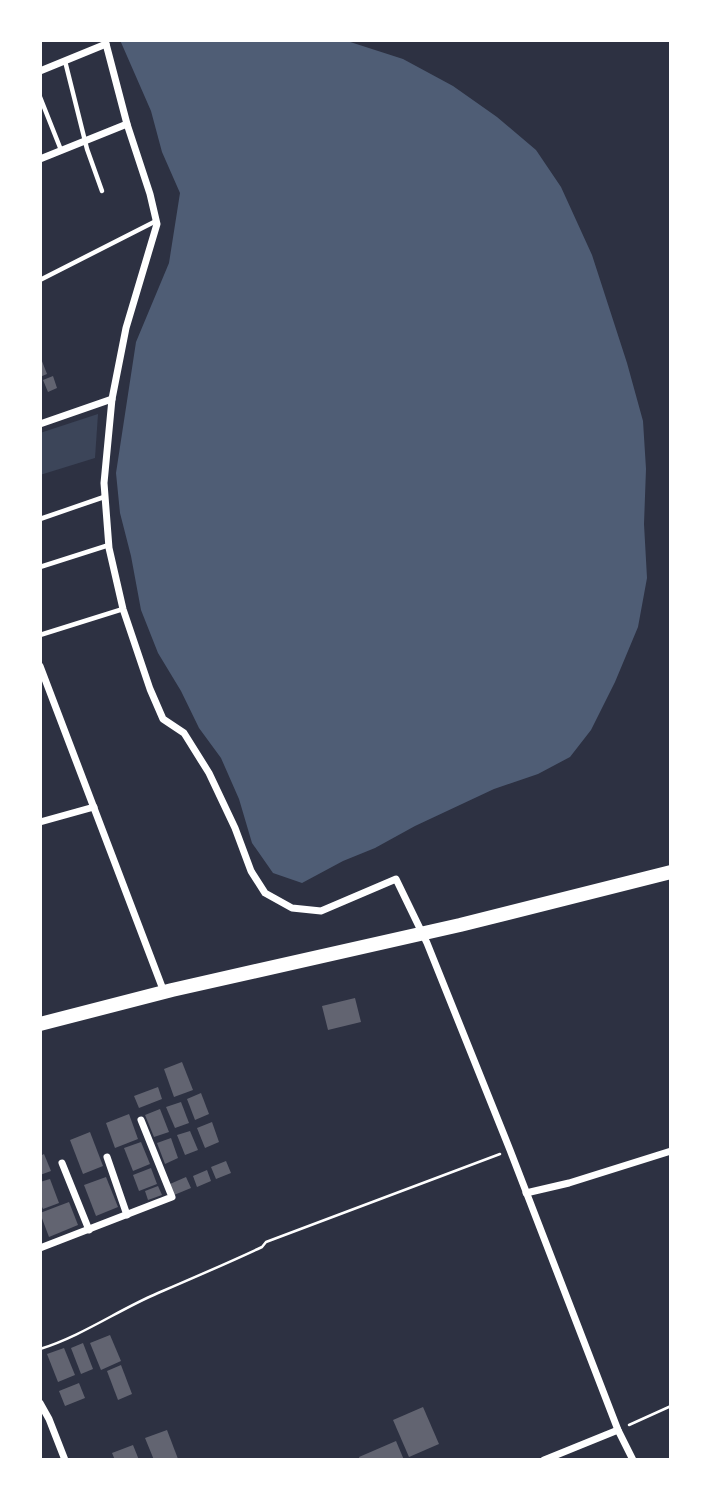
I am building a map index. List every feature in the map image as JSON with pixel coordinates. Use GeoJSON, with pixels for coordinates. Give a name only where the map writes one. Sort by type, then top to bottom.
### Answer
{"type":"FeatureCollection","features":[{"type":"Feature","properties":{"kind":"main road"},"geometry":{"type":"LineString","coordinates":[[40,1024],[671,872]]}},
{"type":"Feature","properties":{"kind":"street"},"geometry":{"type":"LineString","coordinates":[[40,71],[106,42],[156,222],[126,328],[112,399],[104,483],[109,545],[122,609],[150,689],[163,719],[184,733],[209,773],[235,828],[251,871],[265,893],[292,908],[321,911],[396,879],[422,933],[510,1150],[618,1430],[633,1460]]}},
{"type":"Feature","properties":{"kind":"street"},"geometry":{"type":"LineString","coordinates":[[40,159],[127,124]]}},
{"type":"Feature","properties":{"kind":"street"},"geometry":{"type":"LineString","coordinates":[[40,424],[112,399]]}},
{"type":"Feature","properties":{"kind":"street"},"geometry":{"type":"LineString","coordinates":[[40,666],[164,993]]}},
{"type":"Feature","properties":{"kind":"street"},"geometry":{"type":"LineString","coordinates":[[40,688],[50,691]]}},
{"type":"Feature","properties":{"kind":"street"},"geometry":{"type":"LineString","coordinates":[[40,822],[94,807]]}},
{"type":"Feature","properties":{"kind":"street"},"geometry":{"type":"LineString","coordinates":[[40,1248],[172,1197],[141,1120]]}},
{"type":"Feature","properties":{"kind":"street"},"geometry":{"type":"LineString","coordinates":[[526,1192],[569,1183],[671,1151]]}},
{"type":"Feature","properties":{"kind":"street"},"geometry":{"type":"LineString","coordinates":[[107,1157],[127,1215]]}},
{"type":"Feature","properties":{"kind":"street"},"geometry":{"type":"LineString","coordinates":[[62,1163],[89,1230]]}},
{"type":"Feature","properties":{"kind":"street"},"geometry":{"type":"LineString","coordinates":[[40,1403],[50,1419],[65,1460]]}},
{"type":"Feature","properties":{"kind":"street"},"geometry":{"type":"LineString","coordinates":[[544,1460],[618,1430]]}},
{"type":"Feature","properties":{"kind":"lane"},"geometry":{"type":"LineString","coordinates":[[65,61],[85,141],[102,191]]}},
{"type":"Feature","properties":{"kind":"lane"},"geometry":{"type":"LineString","coordinates":[[40,97],[61,151]]}},
{"type":"Feature","properties":{"kind":"lane"},"geometry":{"type":"LineString","coordinates":[[40,280],[156,222]]}},
{"type":"Feature","properties":{"kind":"lane"},"geometry":{"type":"LineString","coordinates":[[40,519],[105,497]]}},
{"type":"Feature","properties":{"kind":"lane"},"geometry":{"type":"LineString","coordinates":[[40,567],[109,545]]}},
{"type":"Feature","properties":{"kind":"lane"},"geometry":{"type":"LineString","coordinates":[[40,635],[122,609]]}},
{"type":"Feature","properties":{"kind":"path"},"geometry":{"type":"LineString","coordinates":[[40,1349],[113,1317],[156,1293],[250,1253],[266,1242],[510,1150]]}},
{"type":"Feature","properties":{"kind":"path"},"geometry":{"type":"LineString","coordinates":[[618,1430],[671,1406]]}},
{"type":"Feature","properties":{"kind":"shaded area"},"geometry":{"type":"Polygon","coordinates":[[[120,40],[344,40],[403,59],[453,86],[497,117],[536,150],[561,187],[592,255],[643,421],[647,578],[638,627],[591,730],[570,757],[538,774],[494,789],[302,883],[273,873],[252,843],[239,799],[221,758],[199,728],[158,653],[141,610],[120,513],[116,473],[136,342],[169,263],[180,193],[162,152],[151,111],[120,40]]]}},
{"type":"Feature","properties":{"kind":"shaded area"},"geometry":{"type":"Polygon","coordinates":[[[98,414],[95,458],[40,475],[40,433],[98,414]]]}},
{"type":"Feature","properties":{"kind":"building"},"geometry":{"type":"Polygon","coordinates":[[[40,356],[47,374],[40,377],[40,356]]]}},
{"type":"Feature","properties":{"kind":"building"},"geometry":{"type":"Polygon","coordinates":[[[53,376],[57,388],[48,392],[43,380],[53,376]]]}},
{"type":"Feature","properties":{"kind":"building"},"geometry":{"type":"Polygon","coordinates":[[[355,998],[361,1022],[328,1030],[322,1006],[355,998]]]}},
{"type":"Feature","properties":{"kind":"building"},"geometry":{"type":"Polygon","coordinates":[[[182,1062],[193,1090],[174,1097],[164,1069],[182,1062]]]}},
{"type":"Feature","properties":{"kind":"building"},"geometry":{"type":"Polygon","coordinates":[[[158,1087],[162,1099],[139,1108],[134,1096],[158,1087]]]}},
{"type":"Feature","properties":{"kind":"building"},"geometry":{"type":"Polygon","coordinates":[[[201,1093],[209,1114],[195,1120],[187,1099],[201,1093]]]}},
{"type":"Feature","properties":{"kind":"building"},"geometry":{"type":"Polygon","coordinates":[[[181,1102],[189,1123],[175,1128],[166,1107],[181,1102]]]}},
{"type":"Feature","properties":{"kind":"building"},"geometry":{"type":"Polygon","coordinates":[[[160,1109],[169,1132],[154,1137],[145,1115],[160,1109]]]}},
{"type":"Feature","properties":{"kind":"building"},"geometry":{"type":"Polygon","coordinates":[[[129,1114],[138,1139],[115,1148],[106,1123],[129,1114]]]}},
{"type":"Feature","properties":{"kind":"building"},"geometry":{"type":"Polygon","coordinates":[[[212,1122],[219,1142],[205,1148],[197,1128],[212,1122]]]}},
{"type":"Feature","properties":{"kind":"building"},"geometry":{"type":"Polygon","coordinates":[[[190,1131],[198,1150],[185,1155],[177,1135],[190,1131]]]}},
{"type":"Feature","properties":{"kind":"building"},"geometry":{"type":"Polygon","coordinates":[[[90,1132],[103,1166],[83,1174],[70,1140],[90,1132]]]}},
{"type":"Feature","properties":{"kind":"building"},"geometry":{"type":"Polygon","coordinates":[[[171,1138],[178,1158],[165,1164],[157,1143],[171,1138]]]}},
{"type":"Feature","properties":{"kind":"building"},"geometry":{"type":"Polygon","coordinates":[[[141,1142],[150,1164],[133,1171],[124,1148],[141,1142]]]}},
{"type":"Feature","properties":{"kind":"building"},"geometry":{"type":"Polygon","coordinates":[[[44,1154],[51,1171],[40,1175],[40,1156],[44,1154]]]}},
{"type":"Feature","properties":{"kind":"building"},"geometry":{"type":"Polygon","coordinates":[[[226,1161],[231,1173],[216,1179],[211,1167],[226,1161]]]}},
{"type":"Feature","properties":{"kind":"building"},"geometry":{"type":"Polygon","coordinates":[[[151,1168],[157,1184],[139,1191],[133,1175],[151,1168]]]}},
{"type":"Feature","properties":{"kind":"building"},"geometry":{"type":"Polygon","coordinates":[[[207,1170],[211,1181],[197,1187],[193,1176],[207,1170]]]}},
{"type":"Feature","properties":{"kind":"building"},"geometry":{"type":"Polygon","coordinates":[[[106,1177],[118,1207],[96,1216],[84,1185],[106,1177]]]}},
{"type":"Feature","properties":{"kind":"building"},"geometry":{"type":"Polygon","coordinates":[[[186,1177],[191,1188],[174,1195],[170,1184],[186,1177]]]}},
{"type":"Feature","properties":{"kind":"building"},"geometry":{"type":"Polygon","coordinates":[[[50,1179],[59,1203],[43,1209],[40,1203],[40,1182],[50,1179]]]}},
{"type":"Feature","properties":{"kind":"building"},"geometry":{"type":"Polygon","coordinates":[[[158,1186],[162,1195],[148,1200],[145,1191],[158,1186]]]}},
{"type":"Feature","properties":{"kind":"building"},"geometry":{"type":"Polygon","coordinates":[[[69,1202],[78,1225],[49,1237],[40,1213],[69,1202]]]}},
{"type":"Feature","properties":{"kind":"building"},"geometry":{"type":"Polygon","coordinates":[[[110,1335],[121,1361],[101,1370],[90,1343],[110,1335]]]}},
{"type":"Feature","properties":{"kind":"building"},"geometry":{"type":"Polygon","coordinates":[[[83,1343],[93,1369],[81,1374],[71,1348],[83,1343]]]}},
{"type":"Feature","properties":{"kind":"building"},"geometry":{"type":"Polygon","coordinates":[[[64,1348],[75,1375],[58,1382],[47,1354],[64,1348]]]}},
{"type":"Feature","properties":{"kind":"building"},"geometry":{"type":"Polygon","coordinates":[[[121,1365],[132,1394],[118,1400],[107,1371],[121,1365]]]}},
{"type":"Feature","properties":{"kind":"building"},"geometry":{"type":"Polygon","coordinates":[[[79,1383],[85,1398],[65,1406],[59,1391],[79,1383]]]}},
{"type":"Feature","properties":{"kind":"building"},"geometry":{"type":"Polygon","coordinates":[[[423,1407],[439,1444],[409,1457],[393,1420],[423,1407]]]}},
{"type":"Feature","properties":{"kind":"building"},"geometry":{"type":"Polygon","coordinates":[[[167,1430],[178,1459],[154,1460],[145,1438],[167,1430]]]}},
{"type":"Feature","properties":{"kind":"building"},"geometry":{"type":"Polygon","coordinates":[[[396,1441],[404,1460],[360,1460],[359,1457],[396,1441]]]}},
{"type":"Feature","properties":{"kind":"building"},"geometry":{"type":"Polygon","coordinates":[[[133,1445],[139,1460],[115,1460],[112,1453],[133,1445]]]}}]}
